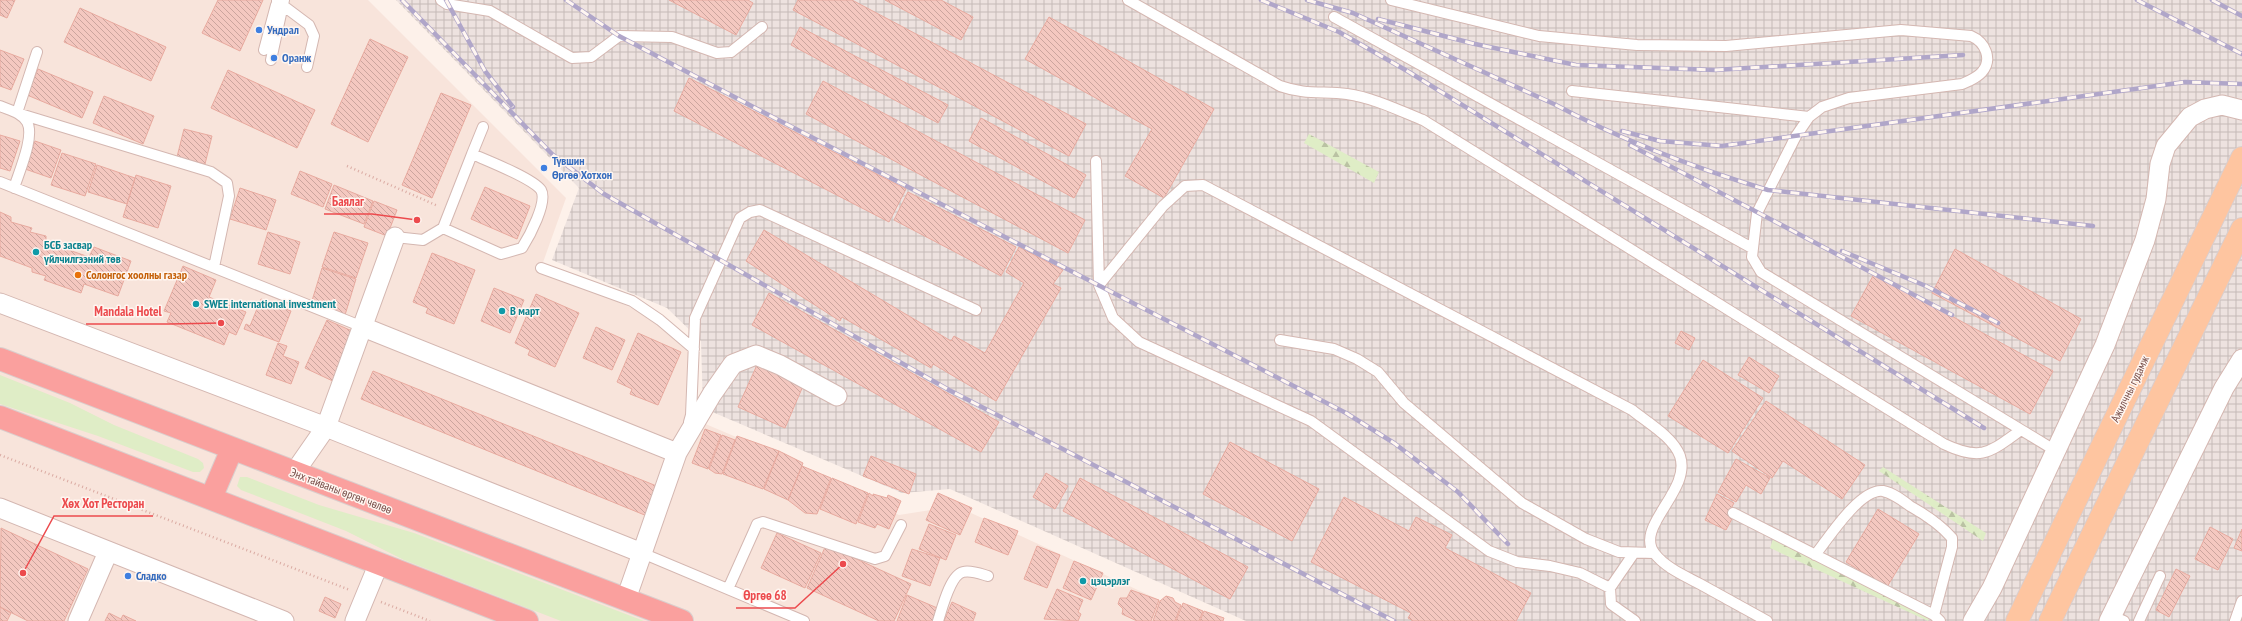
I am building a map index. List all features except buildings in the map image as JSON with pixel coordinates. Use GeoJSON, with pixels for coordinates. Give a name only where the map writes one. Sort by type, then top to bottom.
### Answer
{"type":"FeatureCollection","features":[{"type":"Feature","properties":{"kind":"highway","name":"Энх тайваны өргөн чөлөө"},"geometry":{"type":"LineString","coordinates":[[0,359],[682,621]]}},
{"type":"Feature","properties":{"kind":"highway"},"geometry":{"type":"LineString","coordinates":[[0,417],[527,621]]}},
{"type":"Feature","properties":{"kind":"highway"},"geometry":{"type":"LineString","coordinates":[[211,498],[232,449]]}},
{"type":"Feature","properties":{"kind":"main road","name":"Ажилчны гудамж"},"geometry":{"type":"LineString","coordinates":[[2017,621],[2242,158]]}},
{"type":"Feature","properties":{"kind":"main road"},"geometry":{"type":"LineString","coordinates":[[2050,621],[2242,229]]}},
{"type":"Feature","properties":{"kind":"street"},"geometry":{"type":"LineString","coordinates":[[1973,621],[1992,588],[2105,345],[2146,240],[2156,199],[2160,164],[2166,146],[2190,117],[2205,109],[2222,106],[2242,110]]}},
{"type":"Feature","properties":{"kind":"street"},"geometry":{"type":"LineString","coordinates":[[294,473],[326,427],[395,237]]}},
{"type":"Feature","properties":{"kind":"street"},"geometry":{"type":"LineString","coordinates":[[0,303],[326,427],[642,553]]}},
{"type":"Feature","properties":{"kind":"street"},"geometry":{"type":"LineString","coordinates":[[363,326],[677,454]]}},
{"type":"Feature","properties":{"kind":"street"},"geometry":{"type":"LineString","coordinates":[[626,599],[677,454],[712,394],[733,364],[756,355],[780,365],[837,396]]}},
{"type":"Feature","properties":{"kind":"street"},"geometry":{"type":"LineString","coordinates":[[2115,619],[2224,388],[2242,359]]}},
{"type":"Feature","properties":{"kind":"street"},"geometry":{"type":"LineString","coordinates":[[0,508],[284,621]]}},
{"type":"Feature","properties":{"kind":"street"},"geometry":{"type":"LineString","coordinates":[[78,621],[108,552]]}},
{"type":"Feature","properties":{"kind":"street"},"geometry":{"type":"LineString","coordinates":[[355,621],[378,563]]}},
{"type":"Feature","properties":{"kind":"lane"},"geometry":{"type":"LineString","coordinates":[[264,50],[279,0]]}},
{"type":"Feature","properties":{"kind":"lane"},"geometry":{"type":"LineString","coordinates":[[271,60],[279,0]]}},
{"type":"Feature","properties":{"kind":"lane"},"geometry":{"type":"LineString","coordinates":[[279,0],[309,25],[314,36],[306,67]]}},
{"type":"Feature","properties":{"kind":"lane"},"geometry":{"type":"LineString","coordinates":[[442,0],[447,4],[490,11],[572,58],[591,57],[619,36],[672,37],[717,53],[731,52],[762,26]]}},
{"type":"Feature","properties":{"kind":"lane"},"geometry":{"type":"LineString","coordinates":[[1128,0],[1280,86],[1297,92],[1346,94],[1374,100],[1423,120],[1944,444],[1964,454],[1977,454],[1991,451],[2022,430]]}},
{"type":"Feature","properties":{"kind":"lane"},"geometry":{"type":"LineString","coordinates":[[1391,0],[1539,36],[1636,44],[1726,46],[1901,30],[1971,36],[1979,40],[1987,54],[1983,71],[1962,84],[1849,98],[1822,107],[1809,117],[1796,136],[1757,213],[1752,256],[1761,272],[2056,451]]}},
{"type":"Feature","properties":{"kind":"lane"},"geometry":{"type":"LineString","coordinates":[[1334,17],[1752,248]]}},
{"type":"Feature","properties":{"kind":"lane"},"geometry":{"type":"LineString","coordinates":[[17,113],[37,52]]}},
{"type":"Feature","properties":{"kind":"lane"},"geometry":{"type":"LineString","coordinates":[[1572,91],[1809,117]]}},
{"type":"Feature","properties":{"kind":"lane"},"geometry":{"type":"LineString","coordinates":[[0,106],[17,113],[211,172],[227,183],[229,196],[214,267]]}},
{"type":"Feature","properties":{"kind":"lane"},"geometry":{"type":"LineString","coordinates":[[14,188],[30,138],[27,122],[17,113]]}},
{"type":"Feature","properties":{"kind":"lane"},"geometry":{"type":"LineString","coordinates":[[395,237],[423,240],[443,228],[483,127]]}},
{"type":"Feature","properties":{"kind":"lane"},"geometry":{"type":"LineString","coordinates":[[443,228],[501,254],[522,248],[530,237],[543,202],[541,191],[531,181],[472,154]]}},
{"type":"Feature","properties":{"kind":"lane"},"geometry":{"type":"LineString","coordinates":[[1096,161],[1099,285],[1113,318],[1139,342],[1311,421],[1489,551],[1516,562],[1550,566],[1580,573],[1610,588]]}},
{"type":"Feature","properties":{"kind":"lane"},"geometry":{"type":"LineString","coordinates":[[0,182],[363,326]]}},
{"type":"Feature","properties":{"kind":"lane"},"geometry":{"type":"LineString","coordinates":[[1099,285],[1163,206],[1185,186],[1203,185],[1632,410],[1671,441],[1680,456],[1682,474],[1674,494],[1659,515],[1652,531],[1651,545],[1654,553],[1671,568],[1767,621]]}},
{"type":"Feature","properties":{"kind":"lane"},"geometry":{"type":"LineString","coordinates":[[677,454],[691,415],[695,318],[740,218],[750,212],[760,210],[976,310]]}},
{"type":"Feature","properties":{"kind":"lane"},"geometry":{"type":"LineString","coordinates":[[541,268],[632,301],[660,320],[694,349]]}},
{"type":"Feature","properties":{"kind":"lane"},"geometry":{"type":"LineString","coordinates":[[1280,340],[1334,349],[1357,359],[1378,372],[1404,403],[1522,503],[1586,539],[1619,552],[1654,553]]}},
{"type":"Feature","properties":{"kind":"lane"},"geometry":{"type":"LineString","coordinates":[[1733,513],[1815,554],[1936,618],[1952,547],[1952,538],[1940,524],[1895,496],[1882,491],[1871,494],[1856,504],[1815,554]]}},
{"type":"Feature","properties":{"kind":"lane"},"geometry":{"type":"LineString","coordinates":[[728,589],[757,524],[763,522],[875,559],[885,556],[900,525]]}},
{"type":"Feature","properties":{"kind":"lane"},"geometry":{"type":"LineString","coordinates":[[642,553],[804,621]]}},
{"type":"Feature","properties":{"kind":"lane"},"geometry":{"type":"LineString","coordinates":[[1634,553],[1610,588],[1611,604],[1635,621]]}},
{"type":"Feature","properties":{"kind":"lane"},"geometry":{"type":"LineString","coordinates":[[938,621],[950,585],[957,575],[965,571],[988,576]]}},
{"type":"Feature","properties":{"kind":"lane"},"geometry":{"type":"LineString","coordinates":[[2140,621],[2160,576]]}},
{"type":"Feature","properties":{"kind":"lane"},"geometry":{"type":"LineString","coordinates":[[2235,621],[2242,601]]}},
{"type":"Feature","properties":{"kind":"path"},"geometry":{"type":"LineString","coordinates":[[347,166],[450,211]]}},
{"type":"Feature","properties":{"kind":"path"},"geometry":{"type":"LineString","coordinates":[[0,455],[430,621]]}},
{"type":"Feature","properties":{"kind":"shaded area"},"geometry":{"type":"Polygon","coordinates":[[[0,0],[368,0],[566,198],[541,268],[661,321],[689,347],[696,420],[781,456],[899,515],[956,506],[1205,621],[0,621],[0,0]]]}},
{"type":"Feature","properties":{"kind":"shaded area"},"geometry":{"type":"Polygon","coordinates":[[[396,0],[2242,0],[2242,621],[1246,621],[950,489],[902,493],[703,408],[701,341],[667,308],[552,260],[579,188],[396,0]]]}},
{"type":"Feature","properties":{"kind":"green space"},"geometry":{"type":"Polygon","coordinates":[[[1309,134],[1379,172],[1374,183],[1304,143],[1309,134]]]}},
{"type":"Feature","properties":{"kind":"green space"},"geometry":{"type":"Polygon","coordinates":[[[0,375],[70,403],[114,425],[198,459],[203,463],[204,468],[200,472],[193,472],[98,436],[0,404],[0,375]]]}},
{"type":"Feature","properties":{"kind":"green space"},"geometry":{"type":"Polygon","coordinates":[[[1883,467],[1986,533],[1983,541],[1879,471],[1883,467]]]}},
{"type":"Feature","properties":{"kind":"green space"},"geometry":{"type":"Polygon","coordinates":[[[240,477],[247,477],[319,505],[414,533],[644,621],[561,621],[404,560],[346,531],[241,490],[237,486],[240,477]]]}},
{"type":"Feature","properties":{"kind":"green space"},"geometry":{"type":"Polygon","coordinates":[[[1773,539],[1931,614],[1928,621],[1770,548],[1773,539]]]}},
{"type":"Feature","properties":{"kind":"railway"},"geometry":{"type":"LineString","coordinates":[[402,0],[552,154],[604,194],[949,390],[1394,621]]}},
{"type":"Feature","properties":{"kind":"railway"},"geometry":{"type":"LineString","coordinates":[[446,0],[485,71],[513,107]]}},
{"type":"Feature","properties":{"kind":"railway"},"geometry":{"type":"LineString","coordinates":[[566,0],[619,36],[761,111],[1346,413],[1394,443],[1458,492],[1508,544]]}},
{"type":"Feature","properties":{"kind":"railway"},"geometry":{"type":"LineString","coordinates":[[1261,0],[1339,32],[1409,72],[1984,428]]}},
{"type":"Feature","properties":{"kind":"railway"},"geometry":{"type":"LineString","coordinates":[[1307,0],[1353,13],[1554,104],[1605,130],[1686,163],[1768,190],[2093,226]]}},
{"type":"Feature","properties":{"kind":"railway"},"geometry":{"type":"LineString","coordinates":[[2137,0],[2242,54]]}},
{"type":"Feature","properties":{"kind":"railway"},"geometry":{"type":"LineString","coordinates":[[2212,0],[2242,16]]}},
{"type":"Feature","properties":{"kind":"railway"},"geometry":{"type":"LineString","coordinates":[[1378,19],[1475,44],[1576,65],[1715,70],[1963,55]]}},
{"type":"Feature","properties":{"kind":"railway"},"geometry":{"type":"LineString","coordinates":[[1622,131],[1660,141],[1722,146],[2185,82],[2242,84]]}},
{"type":"Feature","properties":{"kind":"railway"},"geometry":{"type":"LineString","coordinates":[[1630,145],[1952,315]]}},
{"type":"Feature","properties":{"kind":"railway"},"geometry":{"type":"LineString","coordinates":[[1842,251],[1926,286],[1998,323]]}},
{"type":"Feature","properties":{"kind":"place","name":"Ундрал"},"geometry":{"type":"Point","coordinates":[259,30]}},
{"type":"Feature","properties":{"kind":"place","name":"Оранж"},"geometry":{"type":"Point","coordinates":[274,58]}},
{"type":"Feature","properties":{"kind":"place","name":"Түвшин Өргөө Хотхон"},"geometry":{"type":"Point","coordinates":[544,168]}},
{"type":"Feature","properties":{"kind":"place","name":"Баялаг"},"geometry":{"type":"Point","coordinates":[417,220]}},
{"type":"Feature","properties":{"kind":"place","name":"БСБ засвар үйлчилгээний төв"},"geometry":{"type":"Point","coordinates":[36,252]}},
{"type":"Feature","properties":{"kind":"place","name":"Солонгос хоолны газар"},"geometry":{"type":"Point","coordinates":[78,275]}},
{"type":"Feature","properties":{"kind":"place","name":"SWEE international investment"},"geometry":{"type":"Point","coordinates":[196,304]}},
{"type":"Feature","properties":{"kind":"place","name":"В март"},"geometry":{"type":"Point","coordinates":[502,311]}},
{"type":"Feature","properties":{"kind":"place","name":"Mandala Hotel"},"geometry":{"type":"Point","coordinates":[221,323]}},
{"type":"Feature","properties":{"kind":"place","name":"Өргөө 68"},"geometry":{"type":"Point","coordinates":[843,564]}},
{"type":"Feature","properties":{"kind":"place","name":"Хөх Хот Ресторан"},"geometry":{"type":"Point","coordinates":[23,573]}},
{"type":"Feature","properties":{"kind":"place","name":"Сладко"},"geometry":{"type":"Point","coordinates":[128,576]}},
{"type":"Feature","properties":{"kind":"place","name":"цэцэрлэг"},"geometry":{"type":"Point","coordinates":[1083,581]}}]}
